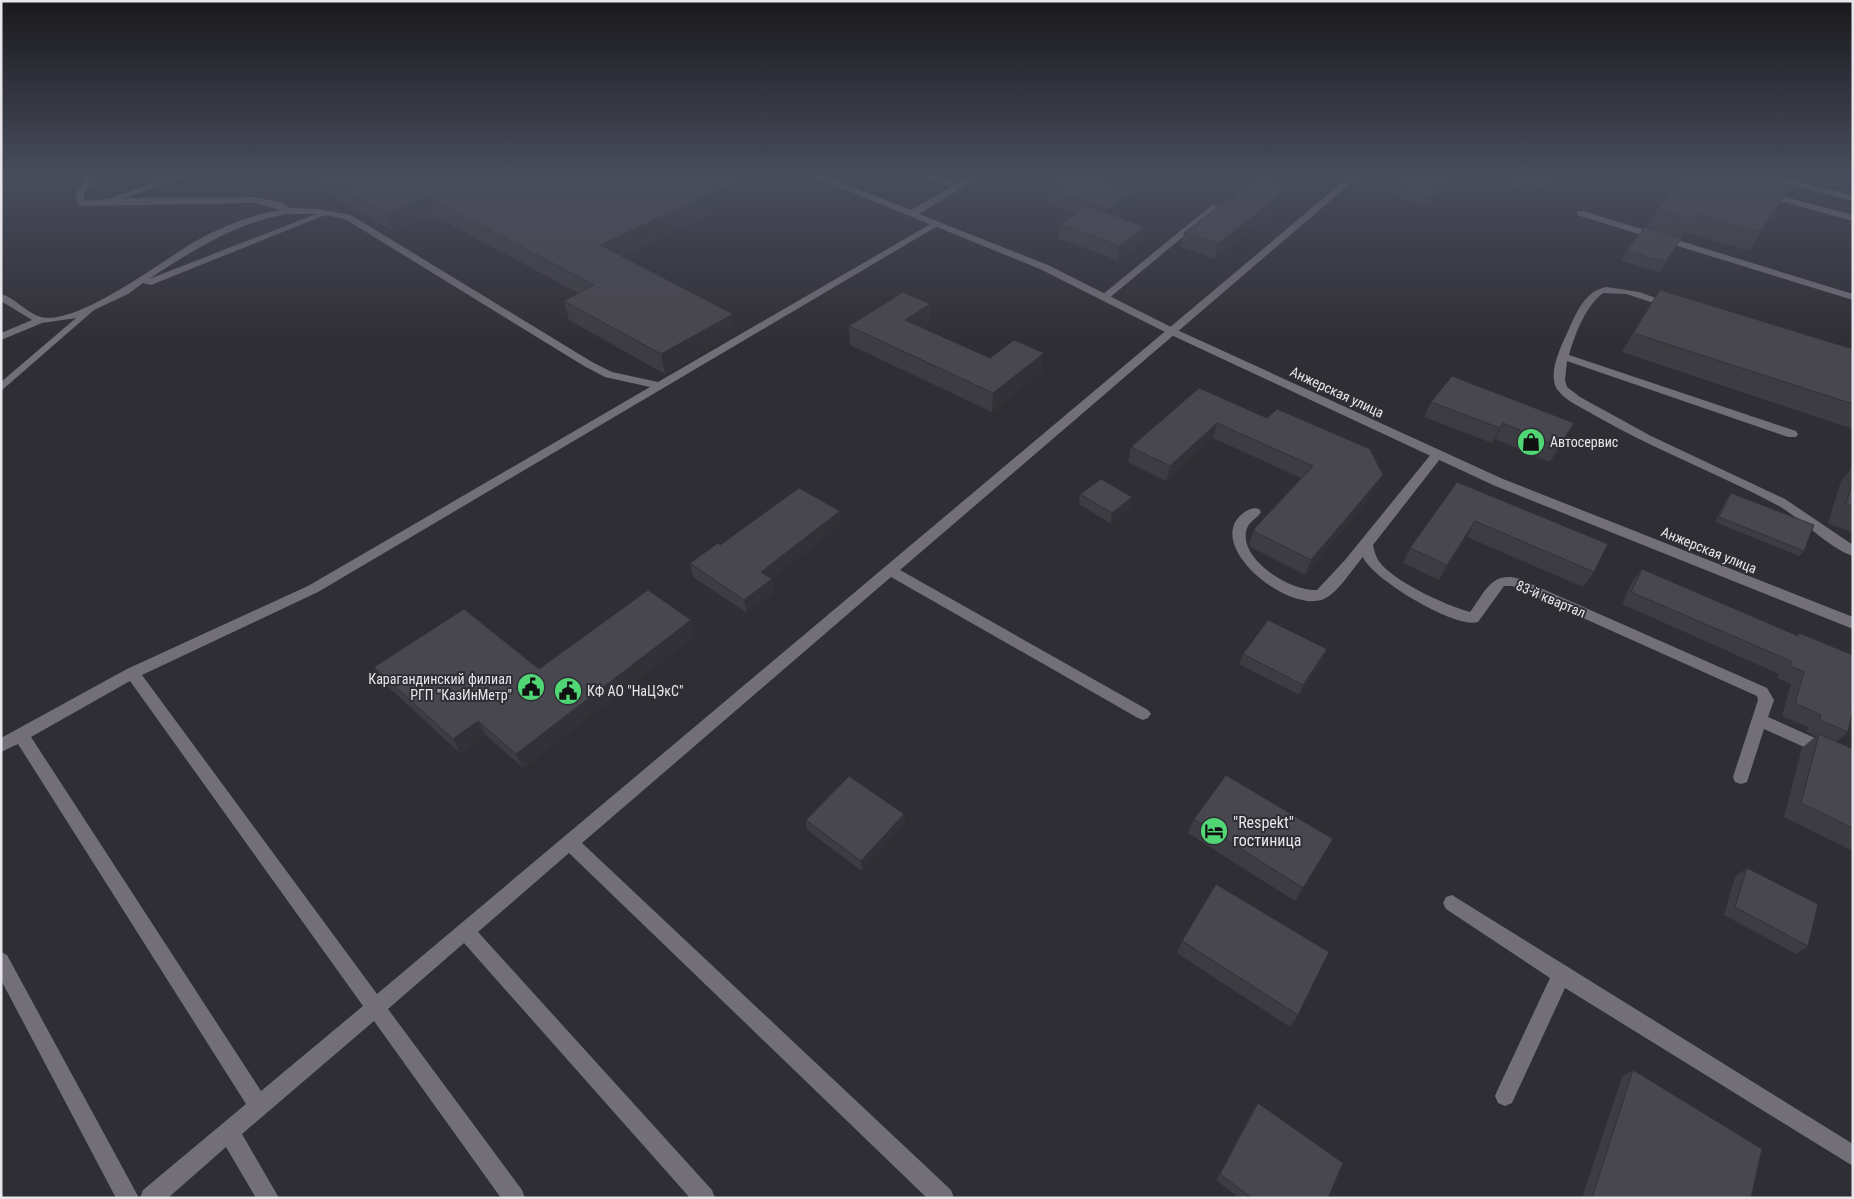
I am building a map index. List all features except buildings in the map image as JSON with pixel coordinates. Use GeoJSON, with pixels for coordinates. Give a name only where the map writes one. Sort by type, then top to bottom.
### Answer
{"type":"FeatureCollection","features":[{"type":"Feature","properties":{"kind":"street","name":"Анжерская улица"},"geometry":{"type":"LineString","coordinates":[[954,231],[1044,267],[1171,330],[1436,456],[1853,623]]}},
{"type":"Feature","properties":{"kind":"lane"},"geometry":{"type":"LineString","coordinates":[[1,336],[41,320],[60,318],[94,308],[117,296],[171,261],[227,231]]}},
{"type":"Feature","properties":{"kind":"lane"},"geometry":{"type":"LineString","coordinates":[[117,296],[277,231]]}},
{"type":"Feature","properties":{"kind":"lane"},"geometry":{"type":"LineString","coordinates":[[371,231],[548,337],[588,364],[609,375],[660,386]]}},
{"type":"Feature","properties":{"kind":"lane"},"geometry":{"type":"LineString","coordinates":[[1,746],[132,673],[313,589],[925,231]]}},
{"type":"Feature","properties":{"kind":"lane"},"geometry":{"type":"LineString","coordinates":[[1104,297],[1185,231]]}},
{"type":"Feature","properties":{"kind":"lane"},"geometry":{"type":"LineString","coordinates":[[151,1198],[1289,231]]}},
{"type":"Feature","properties":{"kind":"lane"},"geometry":{"type":"LineString","coordinates":[[1638,231],[1853,297]]}},
{"type":"Feature","properties":{"kind":"lane"},"geometry":{"type":"LineString","coordinates":[[1684,309],[1616,290],[1601,290],[1591,296],[1562,356],[1558,374],[1560,386],[1574,398],[1630,430],[1783,502],[1853,551]]}},
{"type":"Feature","properties":{"kind":"lane"},"geometry":{"type":"LineString","coordinates":[[3,299],[41,320]]}},
{"type":"Feature","properties":{"kind":"lane"},"geometry":{"type":"LineString","coordinates":[[1,388],[94,308]]}},
{"type":"Feature","properties":{"kind":"lane"},"geometry":{"type":"LineString","coordinates":[[1562,356],[1792,434]]}},
{"type":"Feature","properties":{"kind":"lane"},"geometry":{"type":"LineString","coordinates":[[1255,512],[1243,520],[1239,532],[1240,544],[1246,559],[1276,584],[1307,598],[1322,594],[1366,544],[1436,456]]}},
{"type":"Feature","properties":{"kind":"lane","name":"83-й квартал"},"geometry":{"type":"LineString","coordinates":[[1366,544],[1371,561],[1384,575],[1458,615],[1474,618],[1499,583],[1505,580],[1515,582],[1762,692],[1766,700],[1741,777]]}},
{"type":"Feature","properties":{"kind":"lane"},"geometry":{"type":"LineString","coordinates":[[889,570],[1143,714]]}},
{"type":"Feature","properties":{"kind":"lane"},"geometry":{"type":"LineString","coordinates":[[132,673],[514,1198]]}},
{"type":"Feature","properties":{"kind":"lane"},"geometry":{"type":"LineString","coordinates":[[1760,720],[1853,762]]}},
{"type":"Feature","properties":{"kind":"lane"},"geometry":{"type":"LineString","coordinates":[[21,735],[259,1106]]}},
{"type":"Feature","properties":{"kind":"lane"},"geometry":{"type":"LineString","coordinates":[[569,842],[943,1198]]}},
{"type":"Feature","properties":{"kind":"lane"},"geometry":{"type":"LineString","coordinates":[[1452,903],[1561,975],[1853,1156]]}},
{"type":"Feature","properties":{"kind":"lane"},"geometry":{"type":"LineString","coordinates":[[465,931],[704,1198]]}},
{"type":"Feature","properties":{"kind":"lane"},"geometry":{"type":"LineString","coordinates":[[1,961],[128,1198]]}},
{"type":"Feature","properties":{"kind":"lane"},"geometry":{"type":"LineString","coordinates":[[1505,1096],[1561,975]]}},
{"type":"Feature","properties":{"kind":"lane"},"geometry":{"type":"LineString","coordinates":[[229,1132],[268,1198]]}},
{"type":"Feature","properties":{"kind":"place","name":"Автосервис"},"geometry":{"type":"Point","coordinates":[1531,442]}},
{"type":"Feature","properties":{"kind":"place","name":"Карагандинский филиал РГП \"КазИнМетр\""},"geometry":{"type":"Point","coordinates":[531,687]}},
{"type":"Feature","properties":{"kind":"place","name":"КФ АО \"НаЦЭкС\""},"geometry":{"type":"Point","coordinates":[568,691]}},
{"type":"Feature","properties":{"kind":"place","name":"\"Respekt\" гостиница"},"geometry":{"type":"Point","coordinates":[1214,831]}}]}
